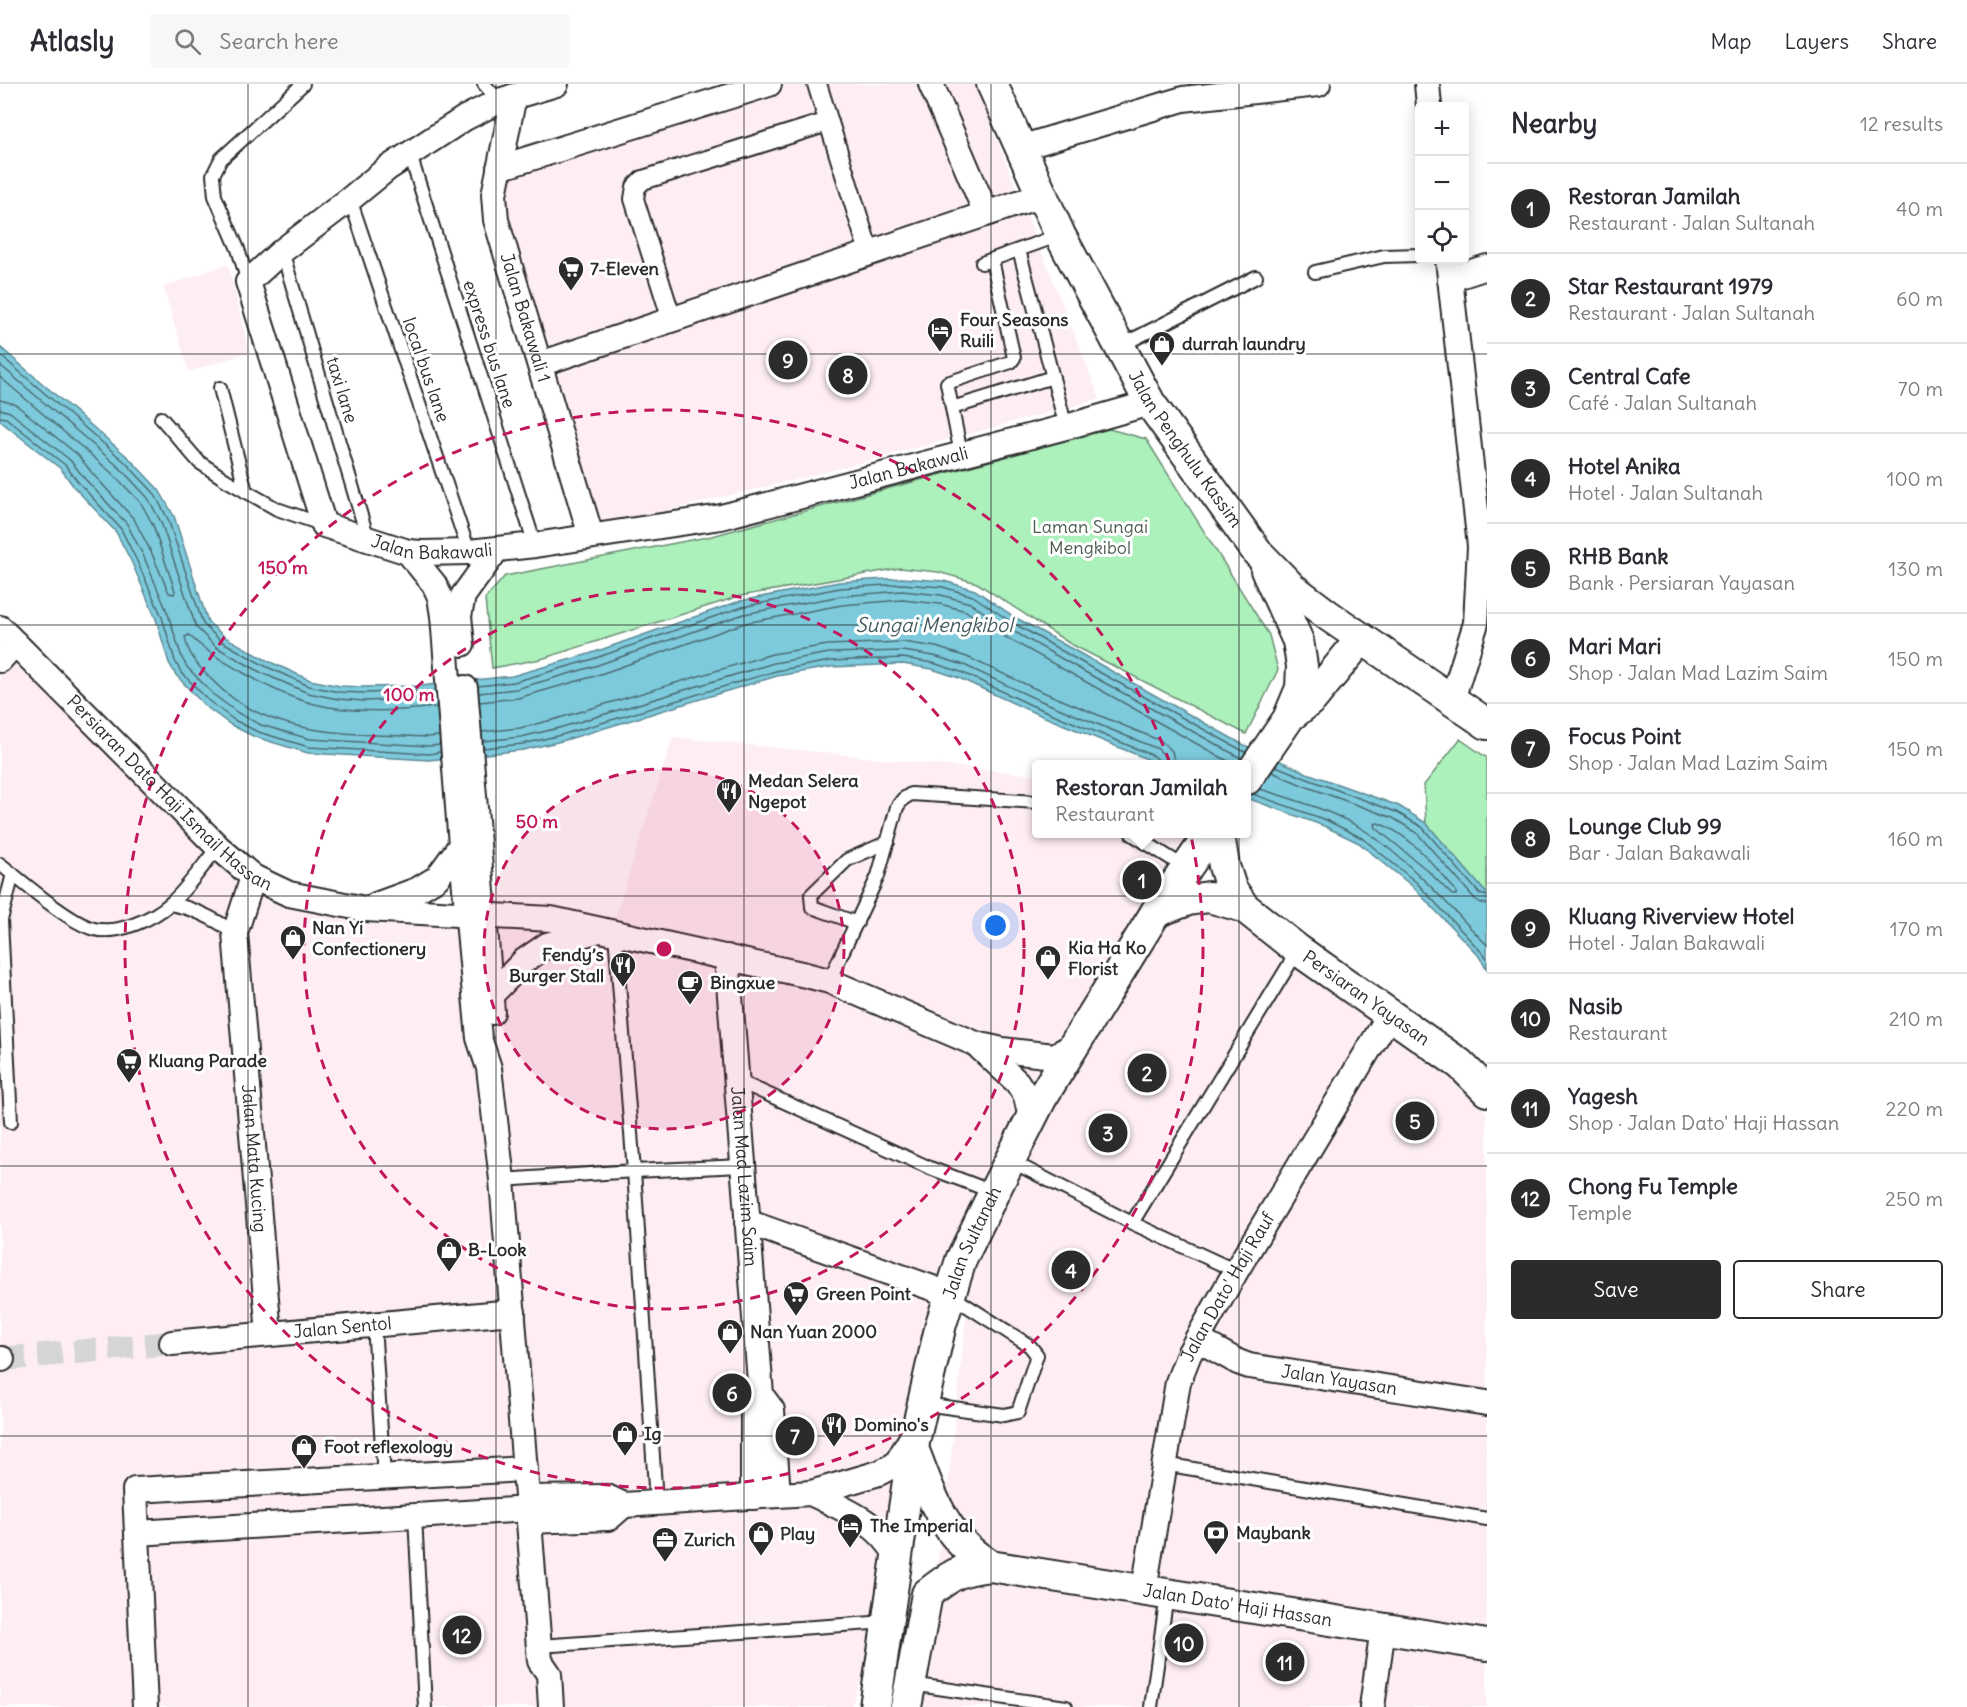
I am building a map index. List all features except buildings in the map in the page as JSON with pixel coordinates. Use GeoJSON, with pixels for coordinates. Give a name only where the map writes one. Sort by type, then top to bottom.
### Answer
{"type":"FeatureCollection","features":[{"type":"Feature","properties":{"kind":"street"},"geometry":{"type":"LineString","coordinates":[[324,525],[248,282],[282,251],[388,168],[499,94],[556,84]]}},
{"type":"Feature","properties":{"kind":"street"},"geometry":{"type":"LineString","coordinates":[[499,168],[769,84]]}},
{"type":"Feature","properties":{"kind":"street"},"geometry":{"type":"LineString","coordinates":[[817,84],[869,252]]}},
{"type":"Feature","properties":{"kind":"street"},"geometry":{"type":"LineString","coordinates":[[931,84],[986,213]]}},
{"type":"Feature","properties":{"kind":"street","name":"Jalan Penghulu Kassim"},"geometry":{"type":"LineString","coordinates":[[992,84],[1060,235],[1150,403],[1258,554],[1306,600],[1487,724]]}},
{"type":"Feature","properties":{"kind":"street"},"geometry":{"type":"LineString","coordinates":[[1020,148],[1182,91],[1318,84]]}},
{"type":"Feature","properties":{"kind":"street"},"geometry":{"type":"LineString","coordinates":[[1427,84],[1429,102]]}},
{"type":"Feature","properties":{"kind":"street","name":"Jalan Bakawali 1"},"geometry":{"type":"LineString","coordinates":[[499,94],[499,168],[494,195],[496,220],[591,536]]}},
{"type":"Feature","properties":{"kind":"street"},"geometry":{"type":"LineString","coordinates":[[672,320],[634,199],[636,187],[644,180],[828,122]]}},
{"type":"Feature","properties":{"kind":"street"},"geometry":{"type":"LineString","coordinates":[[540,364],[1042,195]]}},
{"type":"Feature","properties":{"kind":"street"},"geometry":{"type":"LineString","coordinates":[[1452,700],[1476,623],[1483,546],[1449,269],[1487,267]]}},
{"type":"Feature","properties":{"kind":"street","name":"Jalan Bakawali"},"geometry":{"type":"LineString","coordinates":[[324,525],[408,552],[422,554],[535,545],[721,518],[1150,403]]}},
{"type":"Feature","properties":{"kind":"street"},"geometry":{"type":"LineString","coordinates":[[451,616],[497,549]]}},
{"type":"Feature","properties":{"kind":"street"},"geometry":{"type":"LineString","coordinates":[[408,552],[434,584],[451,616],[466,835],[476,914],[491,994],[495,1039],[489,1068]]}},
{"type":"Feature","properties":{"kind":"street"},"geometry":{"type":"LineString","coordinates":[[1251,773],[1288,718],[1301,688],[1302,666],[1298,641],[1258,554]]}},
{"type":"Feature","properties":{"kind":"street"},"geometry":{"type":"LineString","coordinates":[[1288,718],[1312,699],[1361,639]]}},
{"type":"Feature","properties":{"kind":"street","name":"Persiaran Dato Haji Ismail Hassan"},"geometry":{"type":"LineString","coordinates":[[5,644],[218,847],[253,877],[290,894],[365,909],[550,919],[727,957],[829,981],[976,1044]]}},
{"type":"Feature","properties":{"kind":"street"},"geometry":{"type":"LineString","coordinates":[[365,909],[417,890],[437,878],[466,835]]}},
{"type":"Feature","properties":{"kind":"street","name":"Jalan Sultanah"},"geometry":{"type":"LineString","coordinates":[[875,1707],[917,1427],[949,1294],[962,1260],[1031,1118],[1156,912],[1207,838]]}},
{"type":"Feature","properties":{"kind":"street","name":"Persiaran Yayasan"},"geometry":{"type":"LineString","coordinates":[[1220,838],[1224,866],[1231,888],[1244,907],[1298,950],[1460,1064],[1487,1091]]}},
{"type":"Feature","properties":{"kind":"street","name":"Jalan Mata Kucing"},"geometry":{"type":"LineString","coordinates":[[253,877],[235,933],[269,1334]]}},
{"type":"Feature","properties":{"kind":"street","name":"Persiaran Yayasan"},"geometry":{"type":"LineString","coordinates":[[1156,912],[1188,900],[1209,897],[1244,907]]}},
{"type":"Feature","properties":{"kind":"street"},"geometry":{"type":"LineString","coordinates":[[476,914],[478,1038],[489,1068],[502,1180],[540,1654],[549,1674],[551,1707]]}},
{"type":"Feature","properties":{"kind":"street"},"geometry":{"type":"LineString","coordinates":[[491,994],[524,961],[547,945],[607,932]]}},
{"type":"Feature","properties":{"kind":"street","name":"Jalan Mad Lazim Saim"},"geometry":{"type":"LineString","coordinates":[[727,957],[761,1395]]}},
{"type":"Feature","properties":{"kind":"street","name":"Jalan Dato' Haji Rauf"},"geometry":{"type":"LineString","coordinates":[[1156,1592],[1164,1464],[1178,1382],[1189,1354],[1390,1014]]}},
{"type":"Feature","properties":{"kind":"street"},"geometry":{"type":"LineString","coordinates":[[976,1044],[1002,1050],[1054,1056],[1073,1046]]}},
{"type":"Feature","properties":{"kind":"street"},"geometry":{"type":"LineString","coordinates":[[976,1044],[1017,1082],[1026,1096],[1031,1118]]}},
{"type":"Feature","properties":{"kind":"street"},"geometry":{"type":"LineString","coordinates":[[747,1222],[949,1294]]}},
{"type":"Feature","properties":{"kind":"street","name":"Jalan Sentol"},"geometry":{"type":"LineString","coordinates":[[172,1343],[513,1312]]}},
{"type":"Feature","properties":{"kind":"street","name":"Jalan Yayasan"},"geometry":{"type":"LineString","coordinates":[[1197,1338],[1249,1366],[1487,1403]]}},
{"type":"Feature","properties":{"kind":"street"},"geometry":{"type":"LineString","coordinates":[[753,1497],[753,1414],[761,1395]]}},
{"type":"Feature","properties":{"kind":"street"},"geometry":{"type":"LineString","coordinates":[[761,1395],[772,1410],[778,1495]]}},
{"type":"Feature","properties":{"kind":"street"},"geometry":{"type":"LineString","coordinates":[[137,1533],[528,1509],[609,1518],[624,1505],[811,1493],[871,1476],[896,1464],[917,1427]]}},
{"type":"Feature","properties":{"kind":"street"},"geometry":{"type":"LineString","coordinates":[[917,1427],[931,1493],[947,1523],[966,1547],[990,1566]]}},
{"type":"Feature","properties":{"kind":"street"},"geometry":{"type":"LineString","coordinates":[[145,1707],[135,1490],[525,1469]]}},
{"type":"Feature","properties":{"kind":"street"},"geometry":{"type":"LineString","coordinates":[[811,1493],[854,1514],[870,1525],[889,1542],[896,1555]]}},
{"type":"Feature","properties":{"kind":"street"},"geometry":{"type":"LineString","coordinates":[[908,1696],[927,1594],[953,1574],[970,1568],[990,1566]]}},
{"type":"Feature","properties":{"kind":"street","name":"Jalan Dato' Haji Hassan"},"geometry":{"type":"LineString","coordinates":[[990,1566],[1487,1645]]}},
{"type":"Feature","properties":{"kind":"street"},"geometry":{"type":"LineString","coordinates":[[1372,1707],[1383,1628]]}},
{"type":"Feature","properties":{"kind":"street"},"geometry":{"type":"LineString","coordinates":[[861,1707],[885,1633]]}},
{"type":"Feature","properties":{"kind":"street"},"geometry":{"type":"LineString","coordinates":[[534,1707],[533,1678],[540,1654]]}},
{"type":"Feature","properties":{"kind":"lane"},"geometry":{"type":"LineString","coordinates":[[248,282],[238,249],[214,196],[213,175],[220,159],[303,84]]}},
{"type":"Feature","properties":{"kind":"lane","name":"express bus lane"},"geometry":{"type":"LineString","coordinates":[[410,155],[535,545]]}},
{"type":"Feature","properties":{"kind":"lane","name":"local bus lane"},"geometry":{"type":"LineString","coordinates":[[350,199],[469,552]]}},
{"type":"Feature","properties":{"kind":"lane"},"geometry":{"type":"LineString","coordinates":[[961,454],[947,383],[1011,362],[1014,358],[987,262],[1060,235]]}},
{"type":"Feature","properties":{"kind":"lane"},"geometry":{"type":"LineString","coordinates":[[1018,250],[1066,427]]}},
{"type":"Feature","properties":{"kind":"lane","name":"taxi lane"},"geometry":{"type":"LineString","coordinates":[[282,251],[368,540]]}},
{"type":"Feature","properties":{"kind":"lane"},"geometry":{"type":"LineString","coordinates":[[1316,272],[1376,258],[1415,255]]}},
{"type":"Feature","properties":{"kind":"lane"},"geometry":{"type":"LineString","coordinates":[[1119,346],[1256,277]]}},
{"type":"Feature","properties":{"kind":"lane"},"geometry":{"type":"LineString","coordinates":[[952,408],[1053,377]]}},
{"type":"Feature","properties":{"kind":"lane"},"geometry":{"type":"LineString","coordinates":[[220,388],[246,492]]}},
{"type":"Feature","properties":{"kind":"lane"},"geometry":{"type":"LineString","coordinates":[[161,418],[199,462],[277,509],[324,525]]}},
{"type":"Feature","properties":{"kind":"lane"},"geometry":{"type":"LineString","coordinates":[[829,981],[878,876],[897,807],[903,799],[911,794],[1032,802]]}},
{"type":"Feature","properties":{"kind":"lane"},"geometry":{"type":"LineString","coordinates":[[1138,838],[1186,868]]}},
{"type":"Feature","properties":{"kind":"lane"},"geometry":{"type":"LineString","coordinates":[[857,923],[812,907],[811,895],[847,860],[888,842]]}},
{"type":"Feature","properties":{"kind":"lane"},"geometry":{"type":"LineString","coordinates":[[0,864],[71,918],[95,929],[118,930],[136,924],[170,904],[218,847]]}},
{"type":"Feature","properties":{"kind":"lane"},"geometry":{"type":"LineString","coordinates":[[11,1122],[1,920],[14,874]]}},
{"type":"Feature","properties":{"kind":"lane"},"geometry":{"type":"LineString","coordinates":[[170,904],[188,907],[235,933]]}},
{"type":"Feature","properties":{"kind":"lane"},"geometry":{"type":"LineString","coordinates":[[607,932],[634,1171],[656,1503]]}},
{"type":"Feature","properties":{"kind":"lane"},"geometry":{"type":"LineString","coordinates":[[1132,1224],[1298,950]]}},
{"type":"Feature","properties":{"kind":"lane"},"geometry":{"type":"LineString","coordinates":[[736,1080],[930,1168],[994,1192]]}},
{"type":"Feature","properties":{"kind":"lane"},"geometry":{"type":"LineString","coordinates":[[1010,1161],[1132,1224],[1236,1271]]}},
{"type":"Feature","properties":{"kind":"lane"},"geometry":{"type":"LineString","coordinates":[[502,1180],[742,1166]]}},
{"type":"Feature","properties":{"kind":"lane"},"geometry":{"type":"LineString","coordinates":[[917,1427],[1018,1412],[1037,1355],[1030,1346],[949,1294]]}},
{"type":"Feature","properties":{"kind":"lane"},"geometry":{"type":"LineString","coordinates":[[374,1325],[384,1476]]}},
{"type":"Feature","properties":{"kind":"lane"},"geometry":{"type":"LineString","coordinates":[[1164,1464],[1487,1519]]}},
{"type":"Feature","properties":{"kind":"lane"},"geometry":{"type":"LineString","coordinates":[[415,1516],[425,1707]]}},
{"type":"Feature","properties":{"kind":"lane"},"geometry":{"type":"LineString","coordinates":[[1151,1707],[1156,1592]]}},
{"type":"Feature","properties":{"kind":"lane"},"geometry":{"type":"LineString","coordinates":[[540,1654],[885,1633]]}},
{"type":"Feature","properties":{"kind":"lane"},"geometry":{"type":"LineString","coordinates":[[908,1696],[1066,1707]]}},
{"type":"Feature","properties":{"kind":"shaded area"},"geometry":{"type":"Polygon","coordinates":[[[739,84],[975,84],[1100,399],[803,478],[597,527],[505,219],[502,192],[512,155],[739,84]]]}},
{"type":"Feature","properties":{"kind":"shaded area"},"geometry":{"type":"Polygon","coordinates":[[[228,264],[249,352],[189,372],[163,287],[228,264]]]}},
{"type":"Feature","properties":{"kind":"shaded area"},"geometry":{"type":"Polygon","coordinates":[[[0,644],[240,883],[271,899],[309,912],[363,924],[555,928],[608,939],[673,737],[1032,774],[1032,838],[1191,838],[933,1299],[898,1442],[865,1670],[851,1707],[0,1707],[0,644]]]}},
{"type":"Feature","properties":{"kind":"shaded area"},"geometry":{"type":"Polygon","coordinates":[[[1215,912],[1241,918],[1445,1071],[1487,1113],[1487,1707],[918,1707],[950,1468],[971,1269],[1053,1107],[1166,923],[1195,913],[1215,912]]]}},
{"type":"Feature","properties":{"kind":"green space","name":"Laman Sungai Mengkibol"},"geometry":{"type":"Polygon","coordinates":[[[1109,429],[1146,439],[1269,635],[1278,670],[1246,734],[1069,643],[977,583],[938,572],[900,568],[740,596],[541,659],[492,668],[485,599],[505,576],[712,536],[1109,429]]]}},
{"type":"Feature","properties":{"kind":"green space"},"geometry":{"type":"Polygon","coordinates":[[[1460,739],[1487,758],[1487,894],[1426,823],[1424,785],[1460,739]]]}},
{"type":"Feature","properties":{"kind":"water","name":"Sungai Mengkibol"},"geometry":{"type":"Polygon","coordinates":[[[0,347],[129,458],[159,490],[174,516],[208,622],[225,637],[268,661],[310,680],[340,686],[420,686],[512,676],[589,654],[740,601],[839,582],[902,578],[944,581],[975,590],[1013,616],[1242,744],[1307,773],[1399,806],[1426,823],[1487,894],[1487,969],[1478,955],[1412,886],[1359,843],[1324,826],[1251,799],[1251,760],[1149,760],[1028,710],[959,678],[932,669],[903,664],[831,667],[777,676],[562,741],[523,750],[429,760],[308,753],[255,737],[231,725],[205,706],[176,675],[169,663],[156,619],[116,532],[74,487],[61,469],[0,421],[0,347]]]}},
{"type":"Feature","properties":{"kind":"tunnel"},"geometry":{"type":"LineString","coordinates":[[2,1359],[172,1343]]}},
{"type":"Feature","properties":{"kind":"place","name":"7-Eleven"},"geometry":{"type":"Point","coordinates":[571,292]}},
{"type":"Feature","properties":{"kind":"place","name":"Four Seasons Ruili"},"geometry":{"type":"Point","coordinates":[940,353]}},
{"type":"Feature","properties":{"kind":"place","name":"Kluang Riverview Hotel"},"geometry":{"type":"Point","coordinates":[788,360]}},
{"type":"Feature","properties":{"kind":"place","name":"durrah laundry"},"geometry":{"type":"Point","coordinates":[1162,367]}},
{"type":"Feature","properties":{"kind":"place","name":"Lounge Club 99"},"geometry":{"type":"Point","coordinates":[848,375]}},
{"type":"Feature","properties":{"kind":"place","name":"Medan Selera Ngepot"},"geometry":{"type":"Point","coordinates":[729,814]}},
{"type":"Feature","properties":{"kind":"place","name":"Restoran Jamilah"},"geometry":{"type":"Point","coordinates":[1142,880]}},
{"type":"Feature","properties":{"kind":"place","name":"Nan Yi Confectionery"},"geometry":{"type":"Point","coordinates":[293,961]}},
{"type":"Feature","properties":{"kind":"place","name":"Kia Ha Ko Florist"},"geometry":{"type":"Point","coordinates":[1048,981]}},
{"type":"Feature","properties":{"kind":"place","name":"Fendy’s Burger Stall"},"geometry":{"type":"Point","coordinates":[623,988]}},
{"type":"Feature","properties":{"kind":"place","name":"Bingxue"},"geometry":{"type":"Point","coordinates":[690,1006]}},
{"type":"Feature","properties":{"kind":"place","name":"Star Restaurant 1979"},"geometry":{"type":"Point","coordinates":[1147,1073]}},
{"type":"Feature","properties":{"kind":"place","name":"Kluang Parade"},"geometry":{"type":"Point","coordinates":[129,1084]}},
{"type":"Feature","properties":{"kind":"place","name":"RHB Bank"},"geometry":{"type":"Point","coordinates":[1415,1121]}},
{"type":"Feature","properties":{"kind":"place","name":"Central Cafe"},"geometry":{"type":"Point","coordinates":[1108,1133]}},
{"type":"Feature","properties":{"kind":"place","name":"Hotel Anika"},"geometry":{"type":"Point","coordinates":[1071,1270]}},
{"type":"Feature","properties":{"kind":"place","name":"B-Look"},"geometry":{"type":"Point","coordinates":[449,1273]}},
{"type":"Feature","properties":{"kind":"place","name":"Green Point"},"geometry":{"type":"Point","coordinates":[796,1317]}},
{"type":"Feature","properties":{"kind":"place","name":"Nan Yuan 2000"},"geometry":{"type":"Point","coordinates":[730,1355]}},
{"type":"Feature","properties":{"kind":"place","name":"Mari Mari"},"geometry":{"type":"Point","coordinates":[732,1393]}},
{"type":"Feature","properties":{"kind":"place","name":"Focus Point"},"geometry":{"type":"Point","coordinates":[795,1436]}},
{"type":"Feature","properties":{"kind":"place","name":"Domino's"},"geometry":{"type":"Point","coordinates":[834,1448]}},
{"type":"Feature","properties":{"kind":"place","name":"Ig"},"geometry":{"type":"Point","coordinates":[625,1457]}},
{"type":"Feature","properties":{"kind":"place","name":"Foot reflexology"},"geometry":{"type":"Point","coordinates":[304,1470]}},
{"type":"Feature","properties":{"kind":"place","name":"The Imperial"},"geometry":{"type":"Point","coordinates":[850,1549]}},
{"type":"Feature","properties":{"kind":"place","name":"Maybank"},"geometry":{"type":"Point","coordinates":[1216,1556]}},
{"type":"Feature","properties":{"kind":"place","name":"Play"},"geometry":{"type":"Point","coordinates":[761,1557]}},
{"type":"Feature","properties":{"kind":"place","name":"Zurich"},"geometry":{"type":"Point","coordinates":[665,1563]}},
{"type":"Feature","properties":{"kind":"place","name":"Chong Fu Temple"},"geometry":{"type":"Point","coordinates":[462,1635]}},
{"type":"Feature","properties":{"kind":"place","name":"Nasib"},"geometry":{"type":"Point","coordinates":[1184,1643]}},
{"type":"Feature","properties":{"kind":"place","name":"Yagesh"},"geometry":{"type":"Point","coordinates":[1285,1662]}}]}
